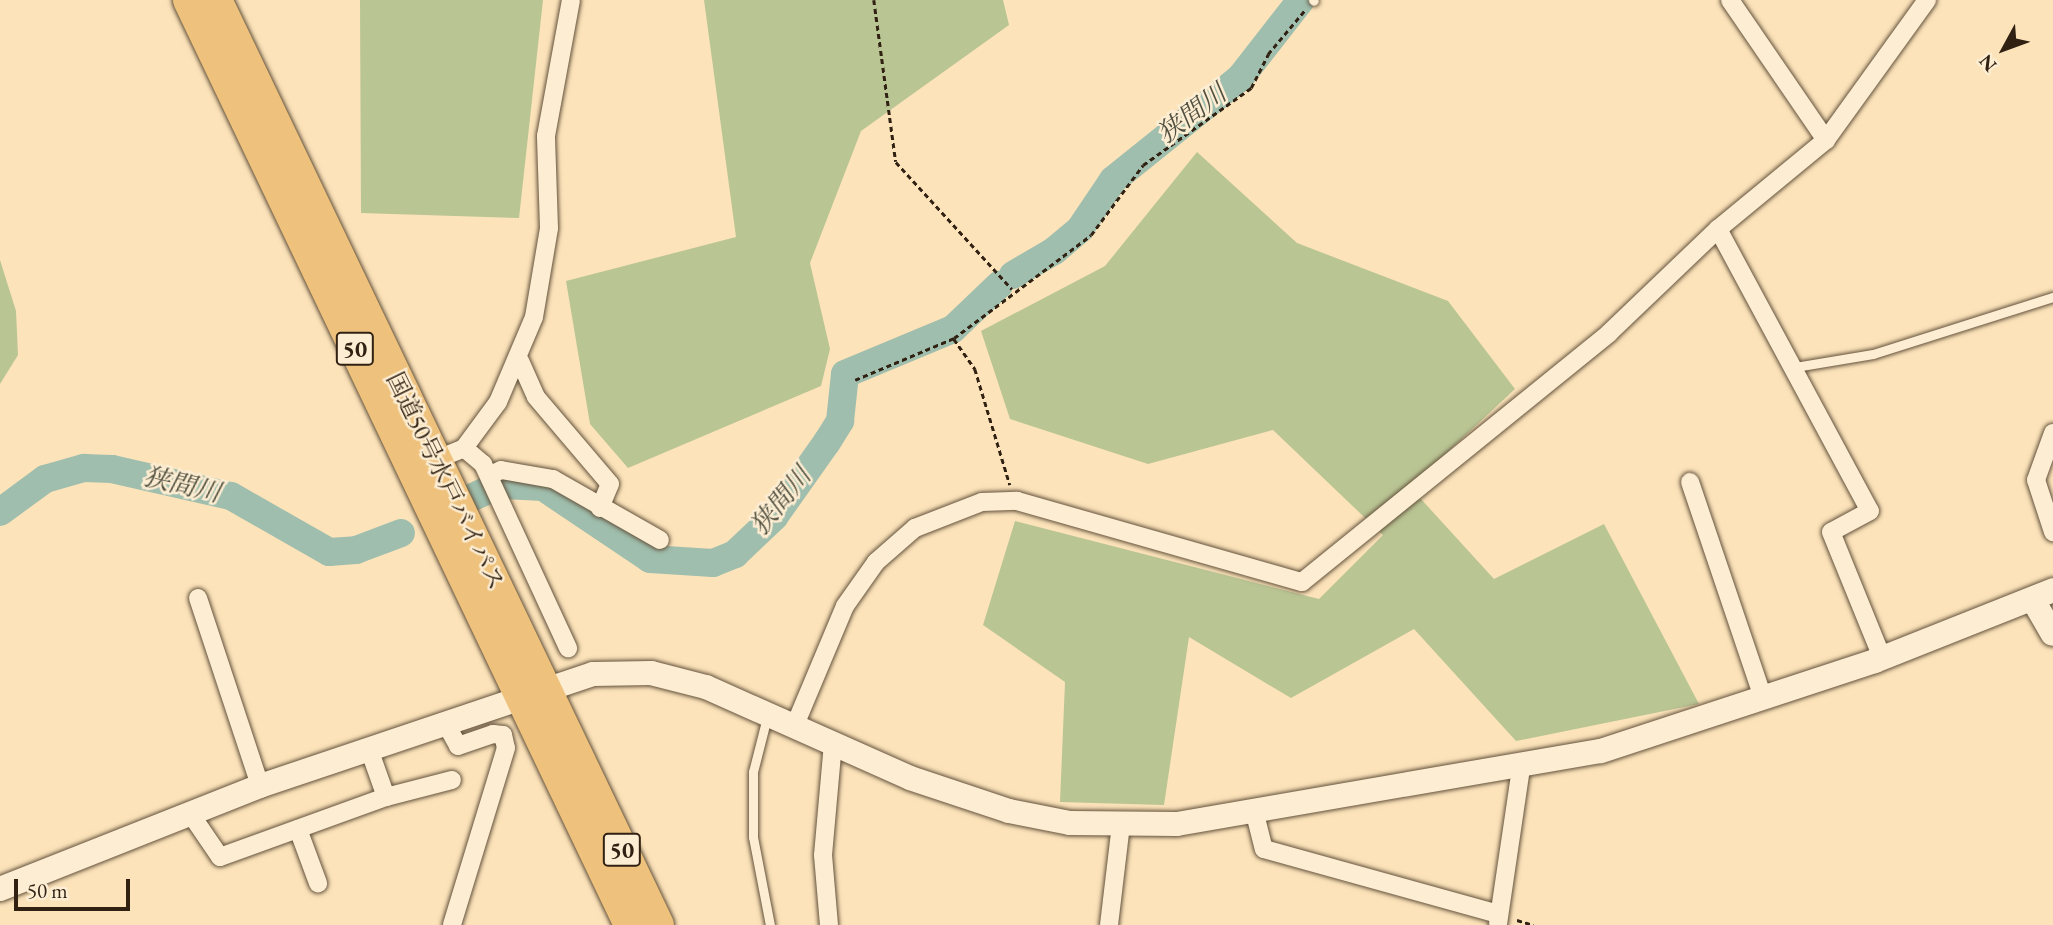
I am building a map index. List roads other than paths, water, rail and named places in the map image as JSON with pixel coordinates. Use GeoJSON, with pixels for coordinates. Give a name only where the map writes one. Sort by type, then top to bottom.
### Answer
{"type":"FeatureCollection","features":[{"type":"Feature","properties":{"kind":"highway","name":"国道50号水戸バイパス"},"geometry":{"type":"LineString","coordinates":[[189,0],[533,694],[657,925]]}},
{"type":"Feature","properties":{"kind":"highway","name":"国道50号水戸バイパス"},"geometry":{"type":"LineString","coordinates":[[216,0],[449,454],[533,694],[630,925]]}},
{"type":"Feature","properties":{"kind":"street"},"geometry":{"type":"LineString","coordinates":[[568,648],[490,475],[449,454],[520,360],[549,229],[546,136],[571,0]]}},
{"type":"Feature","properties":{"kind":"street"},"geometry":{"type":"LineString","coordinates":[[1730,0],[1826,139]]}},
{"type":"Feature","properties":{"kind":"street"},"geometry":{"type":"LineString","coordinates":[[795,725],[845,606],[876,562],[915,528],[950,511],[1017,501],[1302,582],[1609,333],[1718,229],[1826,139],[1927,0]]}},
{"type":"Feature","properties":{"kind":"street"},"geometry":{"type":"LineString","coordinates":[[1718,229],[1795,367],[1870,511],[1831,533],[1879,650],[1875,661]]}},
{"type":"Feature","properties":{"kind":"street"},"geometry":{"type":"LineString","coordinates":[[520,360],[536,397],[610,484],[600,508]]}},
{"type":"Feature","properties":{"kind":"street"},"geometry":{"type":"LineString","coordinates":[[2053,433],[2036,480],[2053,532]]}},
{"type":"Feature","properties":{"kind":"street"},"geometry":{"type":"LineString","coordinates":[[490,475],[501,470],[553,479],[660,540]]}},
{"type":"Feature","properties":{"kind":"street"},"geometry":{"type":"LineString","coordinates":[[1690,482],[1764,700]]}},
{"type":"Feature","properties":{"kind":"street"},"geometry":{"type":"LineString","coordinates":[[0,889],[260,786],[593,674],[651,673],[768,713],[910,778],[1009,811],[1070,823],[1121,824],[1255,814],[1521,768],[1667,733],[1875,661],[2043,595],[2053,634]]}},
{"type":"Feature","properties":{"kind":"street"},"geometry":{"type":"LineString","coordinates":[[198,598],[260,786]]}},
{"type":"Feature","properties":{"kind":"street"},"geometry":{"type":"LineString","coordinates":[[446,724],[458,746],[493,734],[502,735],[506,748],[452,925]]}},
{"type":"Feature","properties":{"kind":"street"},"geometry":{"type":"LineString","coordinates":[[829,925],[823,855],[833,742]]}},
{"type":"Feature","properties":{"kind":"street"},"geometry":{"type":"LineString","coordinates":[[369,749],[386,797]]}},
{"type":"Feature","properties":{"kind":"street"},"geometry":{"type":"LineString","coordinates":[[1255,814],[1264,849],[1498,920],[1521,768]]}},
{"type":"Feature","properties":{"kind":"street"},"geometry":{"type":"LineString","coordinates":[[190,813],[220,858],[386,797],[453,780]]}},
{"type":"Feature","properties":{"kind":"street"},"geometry":{"type":"LineString","coordinates":[[1109,925],[1121,824]]}},
{"type":"Feature","properties":{"kind":"street"},"geometry":{"type":"LineString","coordinates":[[298,830],[318,883]]}},
{"type":"Feature","properties":{"kind":"lane"},"geometry":{"type":"LineString","coordinates":[[1795,367],[1873,354],[2053,297]]}},
{"type":"Feature","properties":{"kind":"lane"},"geometry":{"type":"LineString","coordinates":[[768,713],[753,772],[753,824],[770,925]]}},
{"type":"Feature","properties":{"kind":"waterway","name":"狭間川"},"geometry":{"type":"LineString","coordinates":[[1013,275],[1054,251],[1080,229],[1113,180],[1240,78],[1301,0]]}},
{"type":"Feature","properties":{"kind":"waterway","name":"狭間川"},"geometry":{"type":"LineString","coordinates":[[503,485],[543,487],[650,559],[713,563],[735,554],[774,517],[827,442],[840,421],[845,374],[953,329],[999,285]]}},
{"type":"Feature","properties":{"kind":"waterway","name":"狭間川"},"geometry":{"type":"LineString","coordinates":[[0,512],[45,479],[84,468],[112,469],[231,496],[329,552],[356,550],[401,533]]}},
{"type":"Feature","properties":{"kind":"waterway","name":"狭間川"},"geometry":{"type":"LineString","coordinates":[[473,497],[490,489]]}}]}
